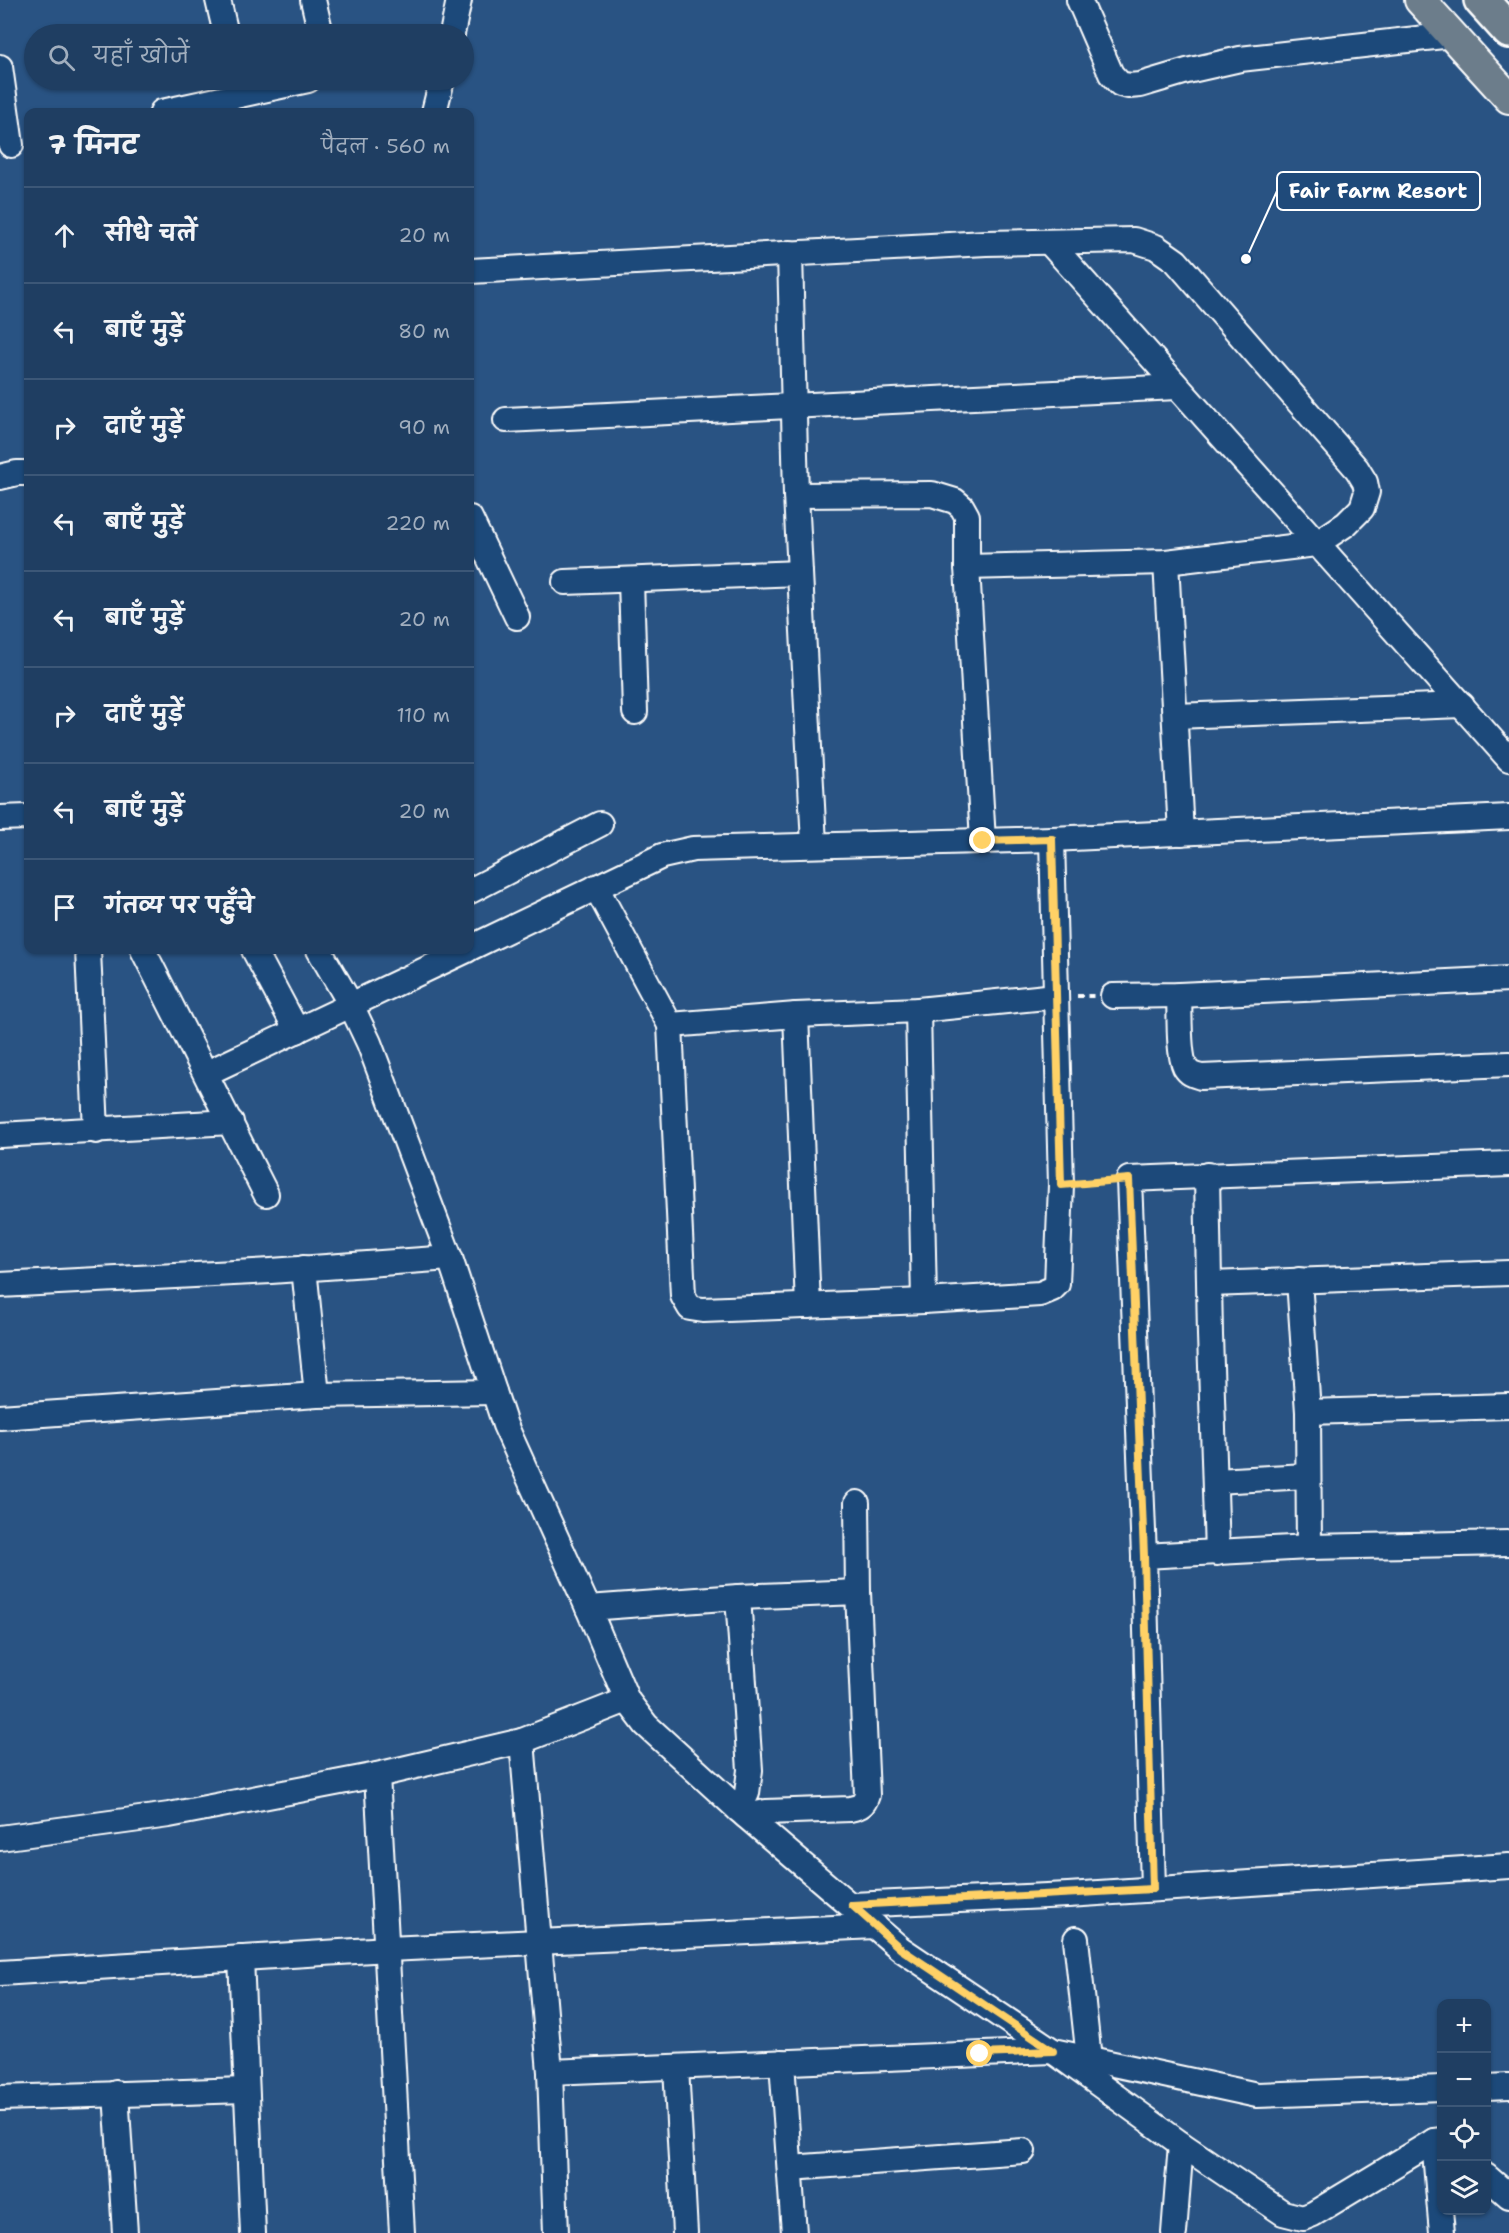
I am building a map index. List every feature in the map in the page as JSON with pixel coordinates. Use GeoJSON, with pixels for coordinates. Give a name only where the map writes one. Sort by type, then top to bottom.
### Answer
{"type":"FeatureCollection","features":[{"type":"Feature","properties":{"kind":"highway"},"geometry":{"type":"LineString","coordinates":[[1481,0],[1509,31]]}},
{"type":"Feature","properties":{"kind":"main road"},"geometry":{"type":"LineString","coordinates":[[1420,0],[1509,98]]}},
{"type":"Feature","properties":{"kind":"street"},"geometry":{"type":"LineString","coordinates":[[218,0],[224,24]]}},
{"type":"Feature","properties":{"kind":"street"},"geometry":{"type":"LineString","coordinates":[[313,0],[319,24]]}},
{"type":"Feature","properties":{"kind":"street"},"geometry":{"type":"LineString","coordinates":[[454,24],[459,0]]}},
{"type":"Feature","properties":{"kind":"street"},"geometry":{"type":"LineString","coordinates":[[1079,0],[1111,74],[1120,84],[1129,86],[1240,59],[1452,35]]}},
{"type":"Feature","properties":{"kind":"street"},"geometry":{"type":"LineString","coordinates":[[0,67],[13,144]]}},
{"type":"Feature","properties":{"kind":"street"},"geometry":{"type":"LineString","coordinates":[[174,108],[227,90]]}},
{"type":"Feature","properties":{"kind":"street"},"geometry":{"type":"LineString","coordinates":[[435,108],[440,90]]}},
{"type":"Feature","properties":{"kind":"street"},"geometry":{"type":"LineString","coordinates":[[474,271],[986,243],[1134,240],[1156,248],[1176,261],[1357,469],[1365,482],[1367,492],[1362,508],[1346,524],[1316,544],[1166,562],[967,567]]}},
{"type":"Feature","properties":{"kind":"street"},"geometry":{"type":"LineString","coordinates":[[1049,242],[1509,759]]}},
{"type":"Feature","properties":{"kind":"street"},"geometry":{"type":"LineString","coordinates":[[790,253],[796,495],[814,844]]}},
{"type":"Feature","properties":{"kind":"street"},"geometry":{"type":"LineString","coordinates":[[506,420],[1177,387]]}},
{"type":"Feature","properties":{"kind":"street"},"geometry":{"type":"LineString","coordinates":[[0,477],[24,473]]}},
{"type":"Feature","properties":{"kind":"street"},"geometry":{"type":"LineString","coordinates":[[796,495],[932,495],[945,497],[962,507],[967,516],[967,567],[983,841]]}},
{"type":"Feature","properties":{"kind":"street"},"geometry":{"type":"LineString","coordinates":[[474,526],[517,617]]}},
{"type":"Feature","properties":{"kind":"street"},"geometry":{"type":"LineString","coordinates":[[1166,562],[1181,833]]}},
{"type":"Feature","properties":{"kind":"street"},"geometry":{"type":"LineString","coordinates":[[565,582],[800,573]]}},
{"type":"Feature","properties":{"kind":"street"},"geometry":{"type":"LineString","coordinates":[[631,580],[635,712]]}},
{"type":"Feature","properties":{"kind":"street"},"geometry":{"type":"LineString","coordinates":[[1175,716],[1462,705]]}},
{"type":"Feature","properties":{"kind":"street"},"geometry":{"type":"LineString","coordinates":[[0,818],[24,817]]}},
{"type":"Feature","properties":{"kind":"street"},"geometry":{"type":"LineString","coordinates":[[474,946],[662,856],[693,849],[1052,839],[1509,817]]}},
{"type":"Feature","properties":{"kind":"street"},"geometry":{"type":"LineString","coordinates":[[474,889],[600,824]]}},
{"type":"Feature","properties":{"kind":"street"},"geometry":{"type":"LineString","coordinates":[[596,887],[670,1025],[685,1300],[690,1308],[697,1310],[808,1306],[1040,1294],[1052,1290],[1057,1284],[1061,1185],[1052,839]]}},
{"type":"Feature","properties":{"kind":"street"},"geometry":{"type":"LineString","coordinates":[[88,954],[96,1131]]}},
{"type":"Feature","properties":{"kind":"street"},"geometry":{"type":"LineString","coordinates":[[145,954],[266,1194]]}},
{"type":"Feature","properties":{"kind":"street"},"geometry":{"type":"LineString","coordinates":[[256,954],[297,1030]]}},
{"type":"Feature","properties":{"kind":"street"},"geometry":{"type":"LineString","coordinates":[[321,954],[351,1005],[369,1043],[450,1258],[505,1425],[627,1700],[656,1735],[901,1949],[1053,2051],[1181,2144],[1283,2213],[1303,2218],[1313,2214],[1437,2141]]}},
{"type":"Feature","properties":{"kind":"street"},"geometry":{"type":"LineString","coordinates":[[207,1073],[458,954]]}},
{"type":"Feature","properties":{"kind":"street"},"geometry":{"type":"LineString","coordinates":[[1113,996],[1179,995],[1509,979]]}},
{"type":"Feature","properties":{"kind":"street"},"geometry":{"type":"LineString","coordinates":[[1179,995],[1182,1056],[1186,1068],[1192,1075],[1200,1077],[1509,1064]]}},
{"type":"Feature","properties":{"kind":"street"},"geometry":{"type":"LineString","coordinates":[[670,1025],[795,1015],[918,1010],[1056,996]]}},
{"type":"Feature","properties":{"kind":"street"},"geometry":{"type":"LineString","coordinates":[[918,1010],[924,1301]]}},
{"type":"Feature","properties":{"kind":"street"},"geometry":{"type":"LineString","coordinates":[[795,1015],[808,1306]]}},
{"type":"Feature","properties":{"kind":"street"},"geometry":{"type":"LineString","coordinates":[[0,1135],[231,1122]]}},
{"type":"Feature","properties":{"kind":"street"},"geometry":{"type":"LineString","coordinates":[[1153,1889],[1144,1556],[1129,1179],[1509,1164]]}},
{"type":"Feature","properties":{"kind":"street"},"geometry":{"type":"LineString","coordinates":[[1207,1175],[1217,1553]]}},
{"type":"Feature","properties":{"kind":"street"},"geometry":{"type":"LineString","coordinates":[[0,1285],[450,1258]]}},
{"type":"Feature","properties":{"kind":"street"},"geometry":{"type":"LineString","coordinates":[[304,1268],[316,1395]]}},
{"type":"Feature","properties":{"kind":"street"},"geometry":{"type":"LineString","coordinates":[[1210,1284],[1509,1273]]}},
{"type":"Feature","properties":{"kind":"street"},"geometry":{"type":"LineString","coordinates":[[1299,1280],[1308,1412],[1307,1476],[1310,1548]]}},
{"type":"Feature","properties":{"kind":"street"},"geometry":{"type":"LineString","coordinates":[[0,1417],[316,1395],[494,1392]]}},
{"type":"Feature","properties":{"kind":"street"},"geometry":{"type":"LineString","coordinates":[[1308,1412],[1509,1406]]}},
{"type":"Feature","properties":{"kind":"street"},"geometry":{"type":"LineString","coordinates":[[1215,1480],[1307,1476]]}},
{"type":"Feature","properties":{"kind":"street"},"geometry":{"type":"LineString","coordinates":[[743,1813],[850,1809],[859,1807],[865,1802],[867,1795],[858,1592],[857,1503]]}},
{"type":"Feature","properties":{"kind":"street"},"geometry":{"type":"LineString","coordinates":[[1144,1556],[1310,1548],[1509,1543]]}},
{"type":"Feature","properties":{"kind":"street"},"geometry":{"type":"LineString","coordinates":[[588,1608],[738,1597],[858,1592]]}},
{"type":"Feature","properties":{"kind":"street"},"geometry":{"type":"LineString","coordinates":[[738,1597],[750,1770],[743,1813]]}},
{"type":"Feature","properties":{"kind":"street"},"geometry":{"type":"LineString","coordinates":[[0,1838],[170,1815],[377,1775],[522,1741],[627,1700]]}},
{"type":"Feature","properties":{"kind":"street"},"geometry":{"type":"LineString","coordinates":[[522,1741],[550,2072],[556,2233]]}},
{"type":"Feature","properties":{"kind":"street"},"geometry":{"type":"LineString","coordinates":[[377,1775],[402,2233]]}},
{"type":"Feature","properties":{"kind":"street"},"geometry":{"type":"LineString","coordinates":[[852,1905],[1153,1889],[1509,1866]]}},
{"type":"Feature","properties":{"kind":"street"},"geometry":{"type":"LineString","coordinates":[[0,1973],[388,1949],[875,1926]]}},
{"type":"Feature","properties":{"kind":"street"},"geometry":{"type":"LineString","coordinates":[[1076,1939],[1089,2059]]}},
{"type":"Feature","properties":{"kind":"street"},"geometry":{"type":"LineString","coordinates":[[241,1958],[253,2233]]}},
{"type":"Feature","properties":{"kind":"street"},"geometry":{"type":"LineString","coordinates":[[550,2072],[1053,2051],[1257,2095],[1437,2088]]}},
{"type":"Feature","properties":{"kind":"street"},"geometry":{"type":"LineString","coordinates":[[782,2062],[794,2233]]}},
{"type":"Feature","properties":{"kind":"street"},"geometry":{"type":"LineString","coordinates":[[676,2067],[685,2233]]}},
{"type":"Feature","properties":{"kind":"street"},"geometry":{"type":"LineString","coordinates":[[1491,2086],[1509,2086]]}},
{"type":"Feature","properties":{"kind":"street"},"geometry":{"type":"LineString","coordinates":[[0,2098],[116,2092],[246,2090]]}},
{"type":"Feature","properties":{"kind":"street"},"geometry":{"type":"LineString","coordinates":[[116,2092],[125,2233]]}},
{"type":"Feature","properties":{"kind":"street"},"geometry":{"type":"LineString","coordinates":[[1174,2233],[1181,2144]]}},
{"type":"Feature","properties":{"kind":"street"},"geometry":{"type":"LineString","coordinates":[[790,2168],[1023,2151]]}},
{"type":"Feature","properties":{"kind":"street"},"geometry":{"type":"LineString","coordinates":[[1439,2161],[1442,2233]]}},
{"type":"Feature","properties":{"kind":"street"},"geometry":{"type":"LineString","coordinates":[[1491,2180],[1509,2196]]}},
{"type":"Feature","properties":{"kind":"path"},"geometry":{"type":"LineString","coordinates":[[1056,996],[1113,996]]}},
{"type":"Feature","properties":{"kind":"path"},"geometry":{"type":"LineString","coordinates":[[1061,1185],[1129,1179]]}},
{"type":"Feature","properties":{"kind":"place","name":"Fair Farm Resort"},"geometry":{"type":"Point","coordinates":[1246,259]}},
{"type":"Feature","properties":{"kind":"route"},"geometry":{"type":"LineString","coordinates":[[980,2054],[1053,2051],[901,1949],[852,1905],[1153,1889],[1144,1556],[1129,1179],[1061,1185],[1052,839],[983,841]]}}]}
